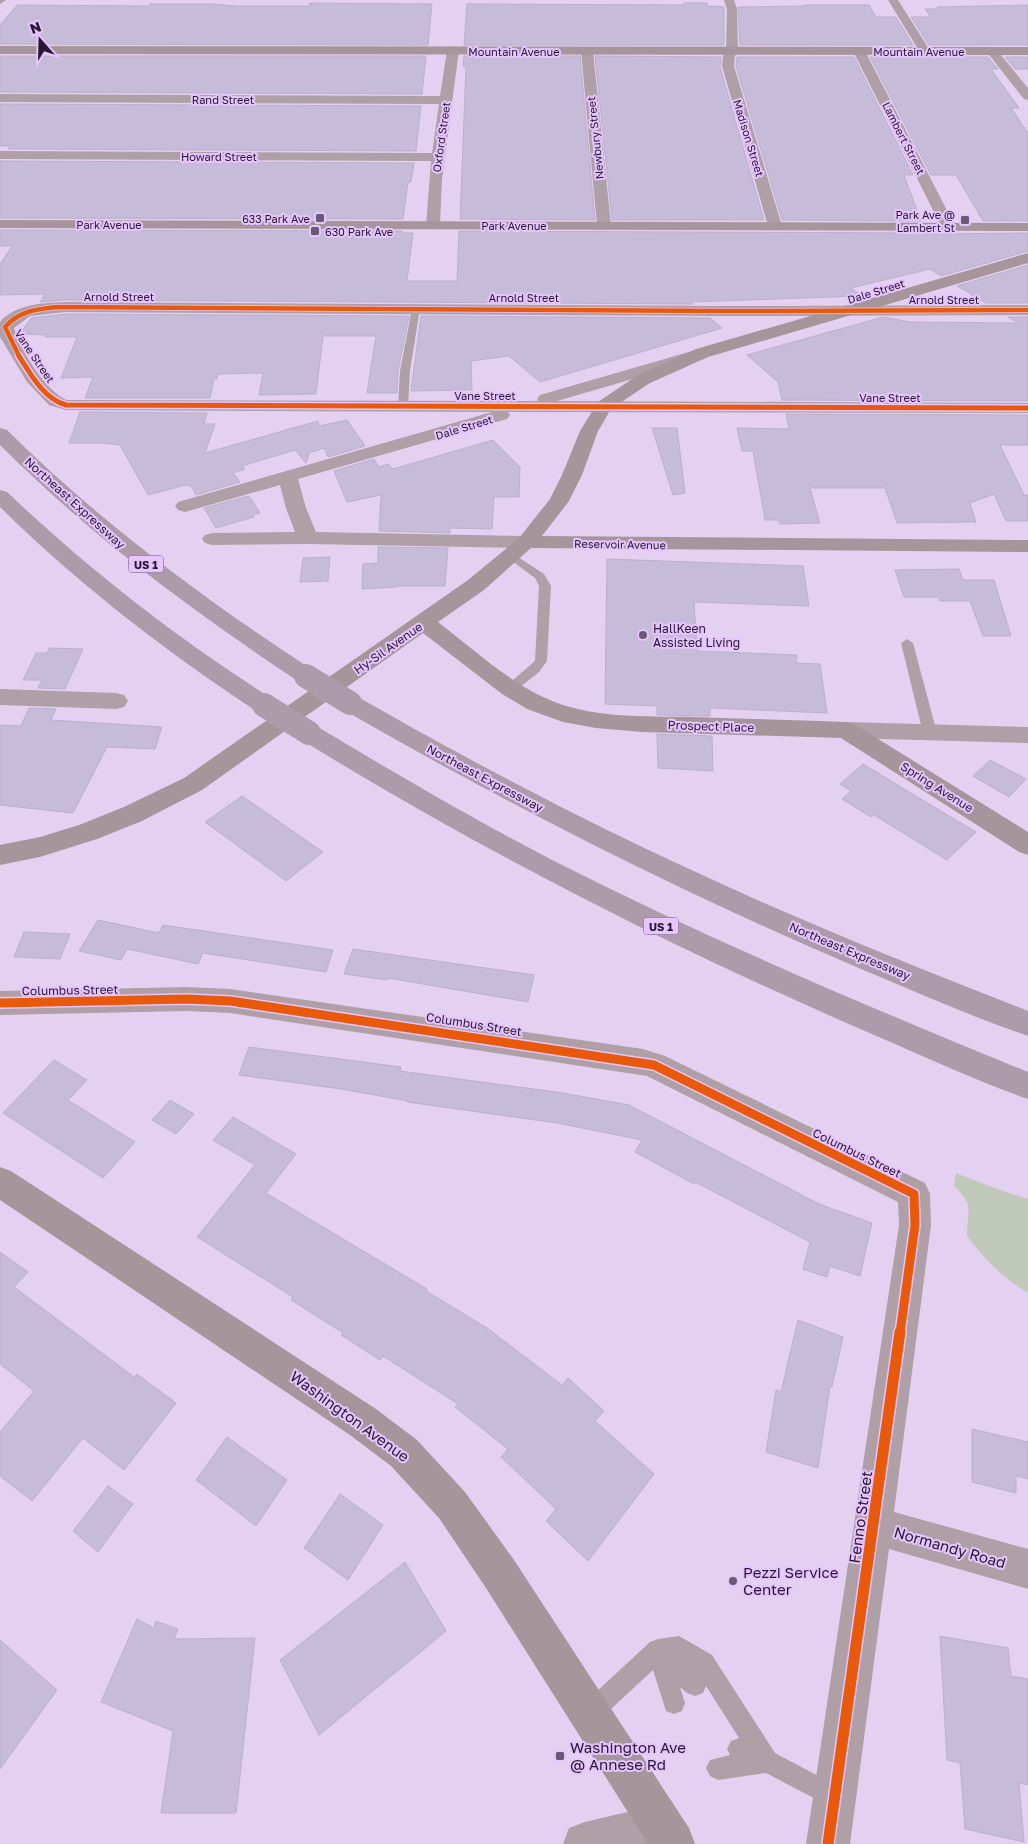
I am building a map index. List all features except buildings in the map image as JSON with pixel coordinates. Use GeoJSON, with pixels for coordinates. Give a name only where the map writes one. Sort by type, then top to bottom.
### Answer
{"type":"FeatureCollection","features":[{"type":"Feature","properties":{"kind":"highway","name":"Northeast Expressway"},"geometry":{"type":"LineString","coordinates":[[0,434],[54,487],[133,554],[216,615],[306,676],[350,703],[493,784],[658,866],[838,947],[1028,1024]]}},
{"type":"Feature","properties":{"kind":"highway","name":"US 1"},"geometry":{"type":"LineString","coordinates":[[0,496],[94,581],[179,646],[309,734],[463,825],[637,915],[840,1008],[1028,1086]]}},
{"type":"Feature","properties":{"kind":"street","name":"Madison Street"},"geometry":{"type":"LineString","coordinates":[[729,0],[732,10],[732,51],[728,66],[775,226]]}},
{"type":"Feature","properties":{"kind":"street"},"geometry":{"type":"LineString","coordinates":[[893,0],[926,52]]}},
{"type":"Feature","properties":{"kind":"street","name":"Mountain Avenue"},"geometry":{"type":"LineString","coordinates":[[0,50],[1028,51]]}},
{"type":"Feature","properties":{"kind":"street","name":"Oxford Street"},"geometry":{"type":"LineString","coordinates":[[434,225],[438,157],[453,50]]}},
{"type":"Feature","properties":{"kind":"street","name":"Newbury Street"},"geometry":{"type":"LineString","coordinates":[[586,51],[604,225]]}},
{"type":"Feature","properties":{"kind":"street","name":"Lambert Street"},"geometry":{"type":"LineString","coordinates":[[859,51],[948,226]]}},
{"type":"Feature","properties":{"kind":"street"},"geometry":{"type":"LineString","coordinates":[[992,51],[1028,96]]}},
{"type":"Feature","properties":{"kind":"street","name":"Rand Street"},"geometry":{"type":"LineString","coordinates":[[0,98],[447,100]]}},
{"type":"Feature","properties":{"kind":"street","name":"Howard Street"},"geometry":{"type":"LineString","coordinates":[[0,155],[438,157]]}},
{"type":"Feature","properties":{"kind":"street","name":"Park Avenue"},"geometry":{"type":"LineString","coordinates":[[0,224],[1028,227]]}},
{"type":"Feature","properties":{"kind":"street","name":"Dale Street"},"geometry":{"type":"LineString","coordinates":[[186,506],[433,436],[584,386],[702,354],[1028,258]]}},
{"type":"Feature","properties":{"kind":"street","name":"Arnold Street"},"geometry":{"type":"LineString","coordinates":[[21,314],[36,310],[66,307],[728,311],[1028,310]]}},
{"type":"Feature","properties":{"kind":"street","name":"Vane Street"},"geometry":{"type":"LineString","coordinates":[[21,314],[10,320],[5,327],[6,334],[32,375],[48,395],[55,402],[66,405],[1028,408]]}},
{"type":"Feature","properties":{"kind":"street","name":"Hy-Sil Avenue"},"geometry":{"type":"LineString","coordinates":[[0,855],[40,847],[88,832],[133,814],[178,792],[214,770],[424,622],[519,549],[559,502],[589,431],[604,406],[644,379],[702,354]]}},
{"type":"Feature","properties":{"kind":"street"},"geometry":{"type":"LineString","coordinates":[[288,476],[296,508],[308,538]]}},
{"type":"Feature","properties":{"kind":"street","name":"Reservoir Avenue"},"geometry":{"type":"LineString","coordinates":[[212,539],[308,538],[519,549],[1028,546]]}},
{"type":"Feature","properties":{"kind":"street","name":"Prospect Place"},"geometry":{"type":"LineString","coordinates":[[424,622],[510,689],[543,707],[563,714],[596,720],[642,724],[1028,735]]}},
{"type":"Feature","properties":{"kind":"street"},"geometry":{"type":"LineString","coordinates":[[0,697],[116,701]]}},
{"type":"Feature","properties":{"kind":"street","name":"Spring Avenue"},"geometry":{"type":"LineString","coordinates":[[846,730],[1028,845]]}},
{"type":"Feature","properties":{"kind":"street","name":"Columbus Street"},"geometry":{"type":"LineString","coordinates":[[0,1003],[187,999],[238,1001],[643,1062],[654,1065],[914,1194]]}},
{"type":"Feature","properties":{"kind":"street","name":"Washington Avenue"},"geometry":{"type":"LineString","coordinates":[[4,1191],[324,1396],[404,1453],[436,1486],[457,1512],[500,1574],[667,1835]]}},
{"type":"Feature","properties":{"kind":"street","name":"Fenno Street"},"geometry":{"type":"LineString","coordinates":[[828,1844],[915,1225],[914,1194]]}},
{"type":"Feature","properties":{"kind":"street","name":"Normandy Road"},"geometry":{"type":"LineString","coordinates":[[873,1525],[1028,1569]]}},
{"type":"Feature","properties":{"kind":"street"},"geometry":{"type":"LineString","coordinates":[[585,1844],[667,1835]]}},
{"type":"Feature","properties":{"kind":"lane"},"geometry":{"type":"LineString","coordinates":[[403,406],[406,362],[416,308]]}},
{"type":"Feature","properties":{"kind":"lane"},"geometry":{"type":"LineString","coordinates":[[510,689],[535,669],[541,661],[544,586],[540,576],[519,549]]}},
{"type":"Feature","properties":{"kind":"lane"},"geometry":{"type":"LineString","coordinates":[[908,644],[930,733]]}},
{"type":"Feature","properties":{"kind":"lane"},"geometry":{"type":"LineString","coordinates":[[589,1714],[658,1650],[679,1647],[704,1663],[767,1761]]}},
{"type":"Feature","properties":{"kind":"lane"},"geometry":{"type":"LineString","coordinates":[[658,1650],[695,1685]]}},
{"type":"Feature","properties":{"kind":"lane"},"geometry":{"type":"LineString","coordinates":[[658,1650],[674,1703]]}},
{"type":"Feature","properties":{"kind":"lane"},"geometry":{"type":"LineString","coordinates":[[738,1749],[767,1761],[835,1797]]}},
{"type":"Feature","properties":{"kind":"lane"},"geometry":{"type":"LineString","coordinates":[[718,1768],[767,1761]]}},
{"type":"Feature","properties":{"kind":"green space"},"geometry":{"type":"Polygon","coordinates":[[[956,1173],[1028,1199],[1028,1293],[995,1268],[967,1236],[968,1209],[965,1198],[954,1186],[956,1173]]]}},
{"type":"Feature","properties":{"kind":"cycle path"},"geometry":{"type":"LineString","coordinates":[[1028,310],[728,311],[65,307],[32,310],[17,316],[5,327],[18,355],[34,378],[56,402],[66,405],[1028,408]]}},
{"type":"Feature","properties":{"kind":"cycle path"},"geometry":{"type":"LineString","coordinates":[[0,1003],[187,999],[230,1001],[643,1062],[654,1065],[914,1194],[915,1225],[828,1844]]}},
{"type":"Feature","properties":{"kind":"place","name":"633 Park Ave"},"geometry":{"type":"Point","coordinates":[320,218]}},
{"type":"Feature","properties":{"kind":"place","name":"Park Ave @ Lambert St"},"geometry":{"type":"Point","coordinates":[965,220]}},
{"type":"Feature","properties":{"kind":"place","name":"630 Park Ave"},"geometry":{"type":"Point","coordinates":[315,231]}},
{"type":"Feature","properties":{"kind":"place","name":"HallKeen Assisted Living"},"geometry":{"type":"Point","coordinates":[643,635]}},
{"type":"Feature","properties":{"kind":"place","name":"Pezzi Service Center"},"geometry":{"type":"Point","coordinates":[733,1581]}},
{"type":"Feature","properties":{"kind":"place","name":"Washington Ave @ Annese Rd"},"geometry":{"type":"Point","coordinates":[560,1756]}}]}
